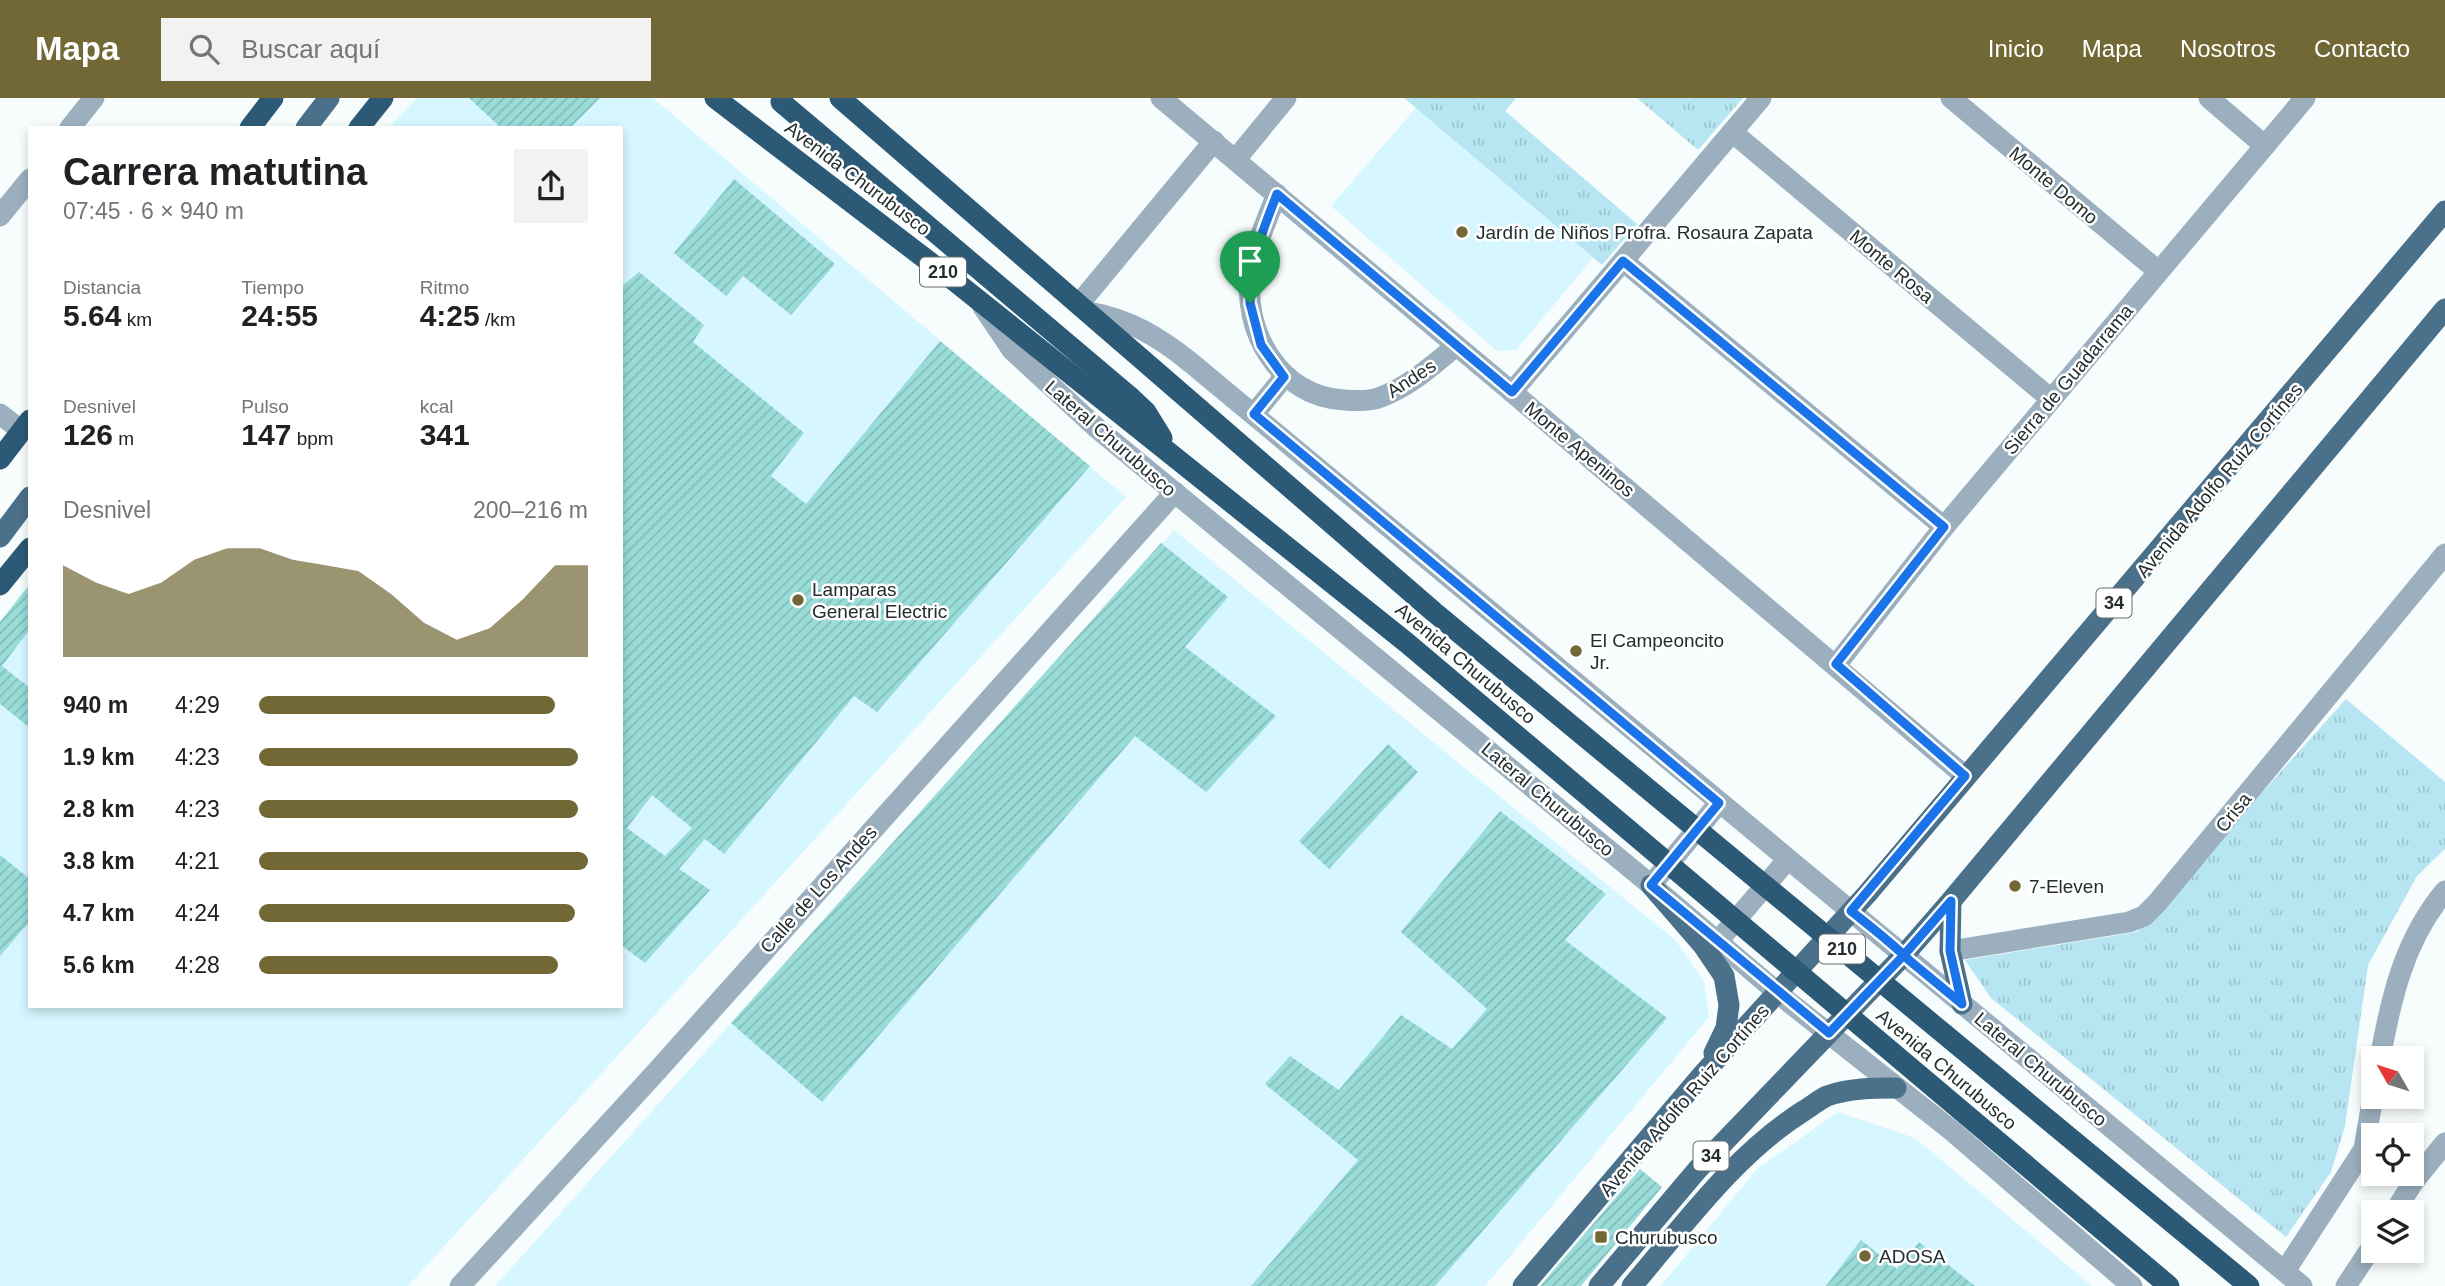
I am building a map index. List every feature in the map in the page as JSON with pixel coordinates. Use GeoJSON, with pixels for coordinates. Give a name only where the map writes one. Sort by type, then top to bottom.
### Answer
{"type":"FeatureCollection","features":[{"type":"Feature","properties":{"kind":"highway"},"geometry":{"type":"LineString","coordinates":[[252,126],[273,98]]}},
{"type":"Feature","properties":{"kind":"highway"},"geometry":{"type":"LineString","coordinates":[[361,126],[383,98]]}},
{"type":"Feature","properties":{"kind":"highway","name":"Avenida Churubusco"},"geometry":{"type":"LineString","coordinates":[[715,98],[978,299],[1407,643],[2169,1286]]}},
{"type":"Feature","properties":{"kind":"highway","name":"Avenida Churubusco"},"geometry":{"type":"LineString","coordinates":[[840,98],[1434,612],[2249,1286]]}},
{"type":"Feature","properties":{"kind":"highway"},"geometry":{"type":"LineString","coordinates":[[781,102],[1129,396],[1146,412],[1167,449]]}},
{"type":"Feature","properties":{"kind":"highway"},"geometry":{"type":"LineString","coordinates":[[0,459],[26,426]]}},
{"type":"Feature","properties":{"kind":"highway"},"geometry":{"type":"LineString","coordinates":[[0,585],[28,550]]}},
{"type":"Feature","properties":{"kind":"main road"},"geometry":{"type":"LineString","coordinates":[[308,126],[329,98]]}},
{"type":"Feature","properties":{"kind":"main road","name":"Avenida Adolfo Ruiz Cortínes"},"geometry":{"type":"LineString","coordinates":[[1523,1286],[1703,1074],[1851,911],[2251,443],[2445,211]]}},
{"type":"Feature","properties":{"kind":"main road","name":"34"},"geometry":{"type":"LineString","coordinates":[[1599,1286],[1698,1169],[1904,955],[1951,901],[2445,309]]}},
{"type":"Feature","properties":{"kind":"main road"},"geometry":{"type":"LineString","coordinates":[[0,537],[28,500]]}},
{"type":"Feature","properties":{"kind":"main road"},"geometry":{"type":"LineString","coordinates":[[1651,885],[1703,945],[1724,976],[1730,1005],[1726,1028],[1703,1074]]}},
{"type":"Feature","properties":{"kind":"main road"},"geometry":{"type":"LineString","coordinates":[[1951,901],[1950,951],[1962,1004]]}},
{"type":"Feature","properties":{"kind":"main road"},"geometry":{"type":"LineString","coordinates":[[1632,1286],[1712,1192],[1751,1152],[1789,1120],[1827,1096],[1862,1088],[1896,1088]]}},
{"type":"Feature","properties":{"kind":"street"},"geometry":{"type":"LineString","coordinates":[[73,126],[94,98]]}},
{"type":"Feature","properties":{"kind":"street","name":"Monte Apeninos"},"geometry":{"type":"LineString","coordinates":[[1161,98],[1836,664],[1965,776]]}},
{"type":"Feature","properties":{"kind":"street"},"geometry":{"type":"LineString","coordinates":[[1236,159],[1286,98]]}},
{"type":"Feature","properties":{"kind":"street"},"geometry":{"type":"LineString","coordinates":[[1512,392],[1761,98]]}},
{"type":"Feature","properties":{"kind":"street","name":"Monte Domo"},"geometry":{"type":"LineString","coordinates":[[1951,98],[2158,271]]}},
{"type":"Feature","properties":{"kind":"street"},"geometry":{"type":"LineString","coordinates":[[2209,98],[2265,146]]}},
{"type":"Feature","properties":{"kind":"street","name":"Sierra de Guadarrama"},"geometry":{"type":"LineString","coordinates":[[1836,664],[1944,527],[2305,98]]}},
{"type":"Feature","properties":{"kind":"street","name":"Monte Rosa"},"geometry":{"type":"LineString","coordinates":[[1732,132],[2052,399]]}},
{"type":"Feature","properties":{"kind":"street"},"geometry":{"type":"LineString","coordinates":[[1084,308],[1214,141]]}},
{"type":"Feature","properties":{"kind":"street"},"geometry":{"type":"LineString","coordinates":[[0,216],[28,181]]}},
{"type":"Feature","properties":{"kind":"street","name":"Andes"},"geometry":{"type":"LineString","coordinates":[[1277,194],[1259,238],[1251,272],[1250,303],[1261,345],[1284,377],[1308,392],[1329,400],[1352,401],[1380,397],[1419,377],[1456,346]]}},
{"type":"Feature","properties":{"kind":"street"},"geometry":{"type":"LineString","coordinates":[[1623,261],[1944,527]]}},
{"type":"Feature","properties":{"kind":"street","name":"Lateral Churubusco"},"geometry":{"type":"LineString","coordinates":[[978,299],[1012,350],[1080,414],[1829,1033],[1971,1147],[2132,1286]]}},
{"type":"Feature","properties":{"kind":"street","name":"Lateral Churubusco"},"geometry":{"type":"LineString","coordinates":[[1084,308],[1121,320],[1170,345],[2302,1286]]}},
{"type":"Feature","properties":{"kind":"street"},"geometry":{"type":"LineString","coordinates":[[1254,414],[1284,377]]}},
{"type":"Feature","properties":{"kind":"street"},"geometry":{"type":"LineString","coordinates":[[0,414],[26,426]]}},
{"type":"Feature","properties":{"kind":"street","name":"Calle de Los Andes"},"geometry":{"type":"LineString","coordinates":[[460,1286],[648,1081],[1175,492]]}},
{"type":"Feature","properties":{"kind":"street","name":"Crisa"},"geometry":{"type":"LineString","coordinates":[[1950,951],[2129,922],[2144,916],[2445,554]]}},
{"type":"Feature","properties":{"kind":"street"},"geometry":{"type":"LineString","coordinates":[[1651,885],[1719,803]]}},
{"type":"Feature","properties":{"kind":"street"},"geometry":{"type":"LineString","coordinates":[[1718,941],[1788,859]]}},
{"type":"Feature","properties":{"kind":"street"},"geometry":{"type":"LineString","coordinates":[[2383,1046],[2394,988],[2410,944],[2445,891]]}},
{"type":"Feature","properties":{"kind":"street"},"geometry":{"type":"LineString","coordinates":[[2424,1163],[2445,1143]]}},
{"type":"Feature","properties":{"kind":"street"},"geometry":{"type":"LineString","coordinates":[[2285,1271],[2361,1162]]}},
{"type":"Feature","properties":{"kind":"street"},"geometry":{"type":"LineString","coordinates":[[2346,1286],[2361,1263]]}},
{"type":"Feature","properties":{"kind":"shaded area"},"geometry":{"type":"Polygon","coordinates":[[[417,98],[653,98],[1126,497],[408,1286],[0,1286],[0,622],[28,587],[28,1008],[623,1008],[623,126],[390,126],[417,98]]]}},
{"type":"Feature","properties":{"kind":"shaded area","name":"Jardín de Niños Profra. Rosaura Zapata"},"geometry":{"type":"Polygon","coordinates":[[[1416,108],[1593,258],[1516,350],[1497,351],[1331,206],[1416,108]]]}},
{"type":"Feature","properties":{"kind":"shaded area"},"geometry":{"type":"Polygon","coordinates":[[[1174,530],[1675,940],[1704,981],[1709,1017],[1485,1286],[495,1286],[1174,530]]]}},
{"type":"Feature","properties":{"kind":"shaded area"},"geometry":{"type":"Polygon","coordinates":[[[1838,1112],[1915,1138],[2092,1286],[1661,1286],[1757,1169],[1838,1112]]]}},
{"type":"Feature","properties":{"kind":"green space"},"geometry":{"type":"Polygon","coordinates":[[[1404,98],[1516,98],[1505,111],[1637,224],[1602,265],[1404,98]]]}},
{"type":"Feature","properties":{"kind":"green space"},"geometry":{"type":"Polygon","coordinates":[[[1637,98],[1743,98],[1698,150],[1637,98]]]}},
{"type":"Feature","properties":{"kind":"green space"},"geometry":{"type":"Polygon","coordinates":[[[2346,699],[2445,782],[2445,849],[2417,876],[2368,965],[2345,1126],[2331,1172],[2286,1237],[1991,998],[1965,960],[2137,932],[2346,699]]]}},
{"type":"Feature","properties":{"kind":"building"},"geometry":{"type":"Polygon","coordinates":[[[469,98],[600,98],[572,126],[499,126],[469,98]]]}},
{"type":"Feature","properties":{"kind":"building"},"geometry":{"type":"Polygon","coordinates":[[[734,179],[835,264],[791,315],[743,276],[726,296],[674,253],[734,179]]]}},
{"type":"Feature","properties":{"kind":"building","name":"Lamparas General Electric"},"geometry":{"type":"Polygon","coordinates":[[[639,272],[704,325],[693,342],[804,433],[771,476],[806,504],[940,341],[1090,466],[877,712],[854,696],[724,854],[705,839],[679,869],[710,890],[645,963],[623,946],[623,285],[639,272]],[[652,795],[627,828],[665,856],[692,828],[652,795]]]}},
{"type":"Feature","properties":{"kind":"building"},"geometry":{"type":"Polygon","coordinates":[[[1161,543],[1228,597],[1185,647],[1276,716],[1206,792],[1135,736],[822,1102],[731,1023],[1161,543]]]}},
{"type":"Feature","properties":{"kind":"building"},"geometry":{"type":"Polygon","coordinates":[[[28,587],[28,632],[2,666],[28,686],[28,726],[0,704],[0,622],[28,587]]]}},
{"type":"Feature","properties":{"kind":"building"},"geometry":{"type":"Polygon","coordinates":[[[1388,744],[1418,772],[1329,869],[1299,841],[1388,744]]]}},
{"type":"Feature","properties":{"kind":"building"},"geometry":{"type":"Polygon","coordinates":[[[1500,811],[1606,894],[1565,940],[1667,1018],[1435,1286],[1251,1286],[1358,1160],[1265,1084],[1290,1056],[1339,1090],[1401,1015],[1452,1049],[1487,1009],[1401,932],[1500,811]]]}},
{"type":"Feature","properties":{"kind":"building"},"geometry":{"type":"Polygon","coordinates":[[[0,855],[28,877],[28,923],[0,956],[0,855]]]}},
{"type":"Feature","properties":{"kind":"building","name":"Churubusco"},"geometry":{"type":"Polygon","coordinates":[[[1640,1169],[1662,1187],[1581,1286],[1540,1286],[1640,1169]]]}},
{"type":"Feature","properties":{"kind":"building","name":"ADOSA"},"geometry":{"type":"Polygon","coordinates":[[[1861,1240],[1897,1269],[1919,1242],[1975,1286],[1826,1286],[1861,1240]]]}},
{"type":"Feature","properties":{"kind":"place","name":"Jardín de Niños Profra. Rosaura Zapata"},"geometry":{"type":"Point","coordinates":[1462,232]}},
{"type":"Feature","properties":{"kind":"place","name":"Lamparas General Electric"},"geometry":{"type":"Point","coordinates":[798,600]}},
{"type":"Feature","properties":{"kind":"place","name":"El Campeoncito Jr."},"geometry":{"type":"Point","coordinates":[1576,651]}},
{"type":"Feature","properties":{"kind":"place","name":"7-Eleven"},"geometry":{"type":"Point","coordinates":[2015,886]}},
{"type":"Feature","properties":{"kind":"place","name":"Churubusco"},"geometry":{"type":"Point","coordinates":[1601,1237]}},
{"type":"Feature","properties":{"kind":"place","name":"ADOSA"},"geometry":{"type":"Point","coordinates":[1865,1256]}},
{"type":"Feature","properties":{"kind":"route"},"geometry":{"type":"LineString","coordinates":[[1250,303],[1251,272],[1259,238],[1277,194],[1512,392],[1623,261],[1944,527],[1836,664],[1965,776],[1851,911],[1890,942],[1904,955],[1910,961],[1962,1004],[1950,951],[1951,901],[1904,955],[1829,1033],[1651,885],[1719,803],[1254,414],[1284,377],[1261,345],[1250,303]]}}]}
